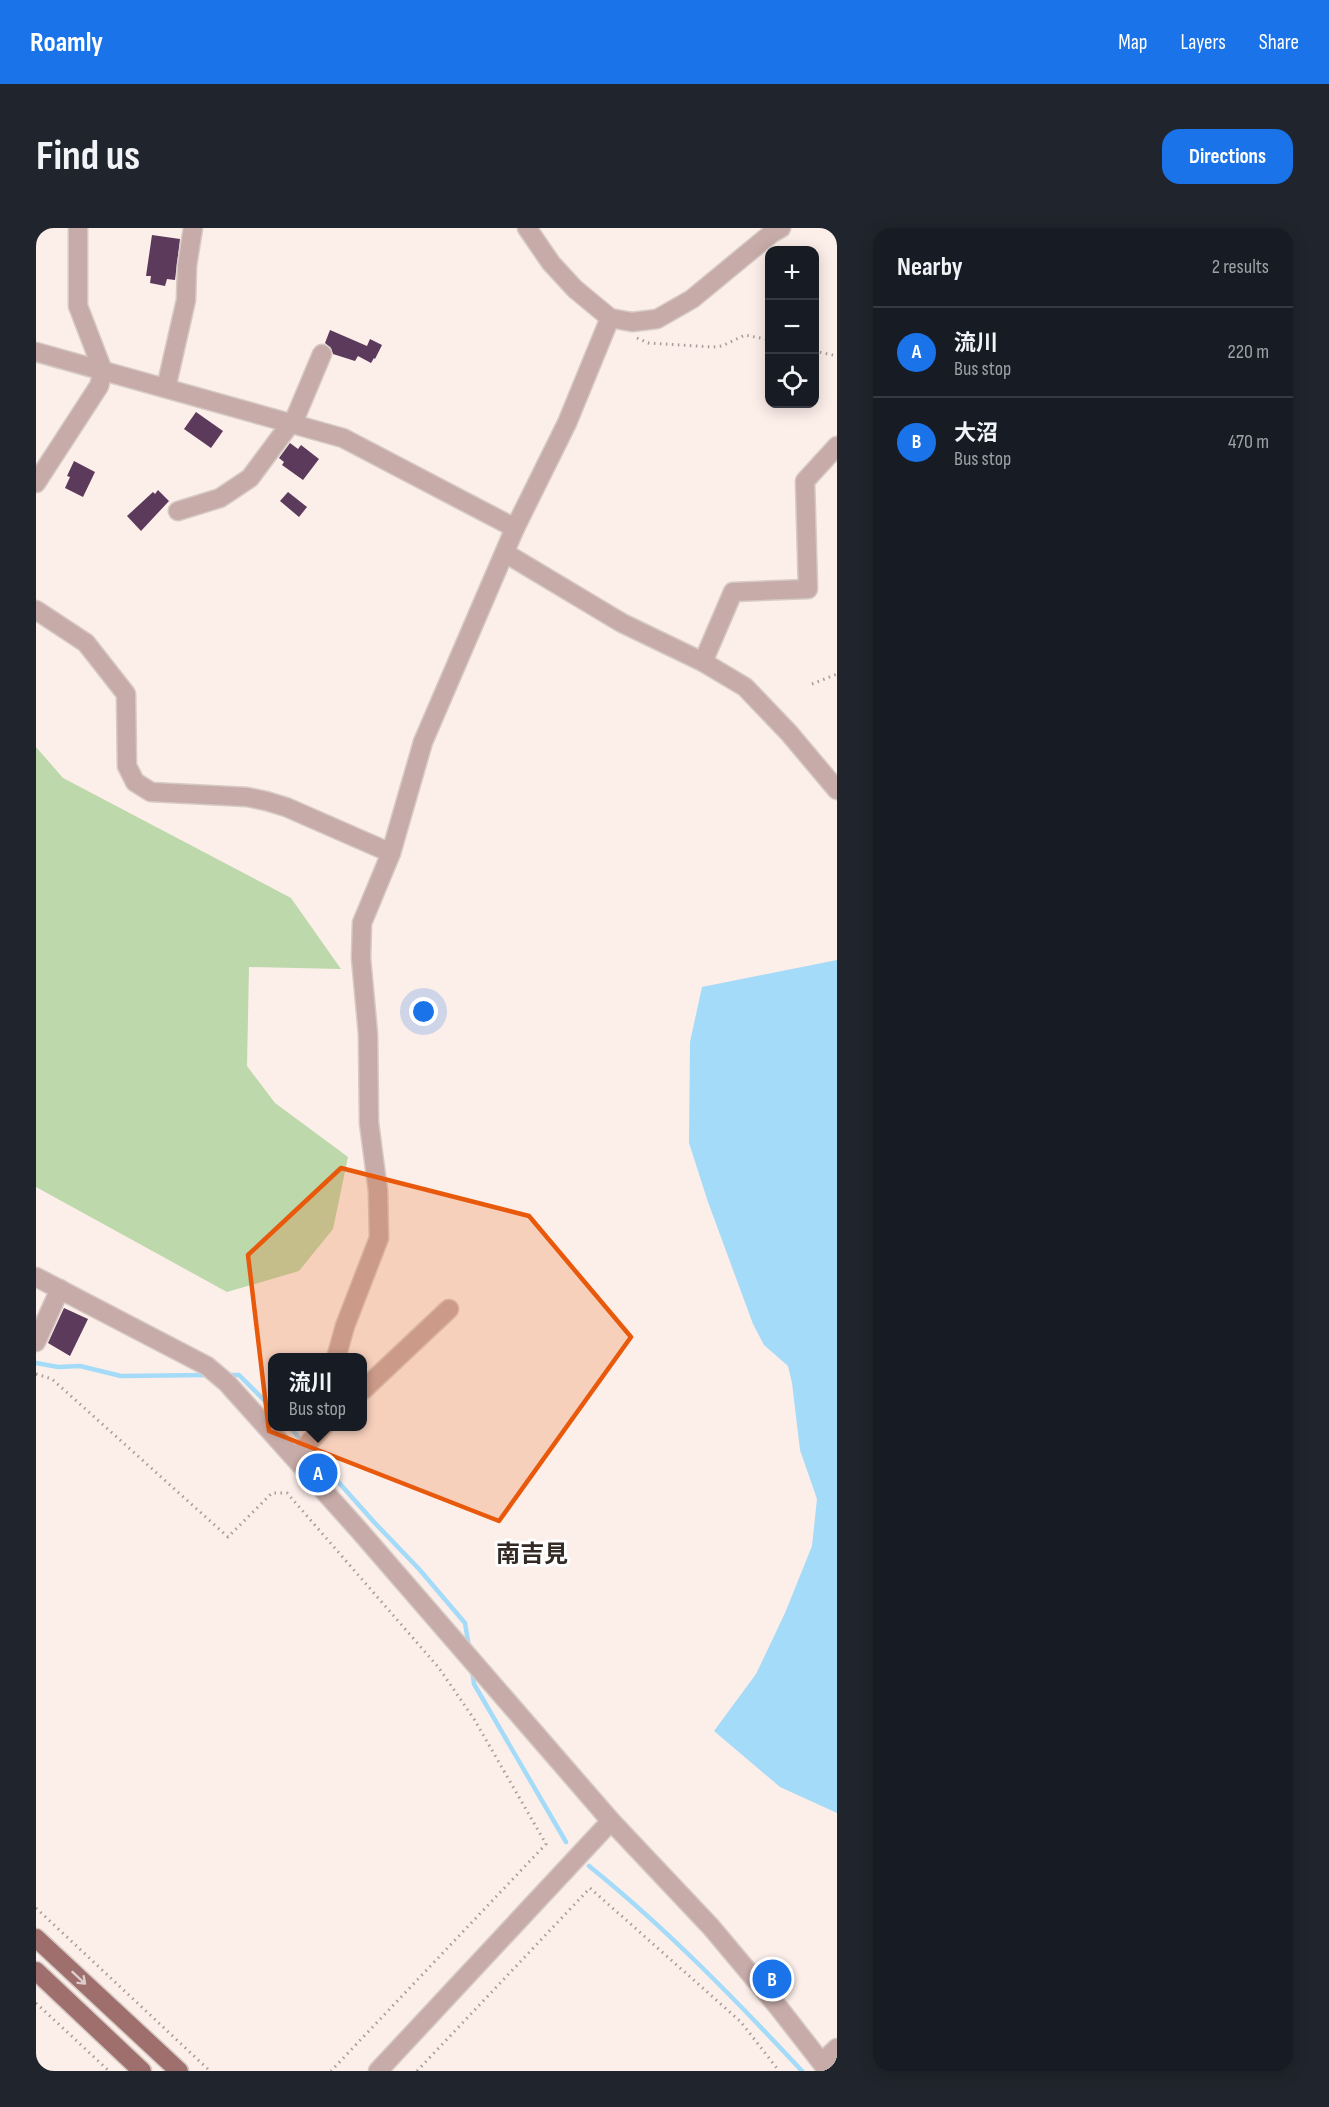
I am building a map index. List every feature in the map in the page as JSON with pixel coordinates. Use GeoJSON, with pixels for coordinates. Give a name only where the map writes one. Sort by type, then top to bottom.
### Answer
{"type":"FeatureCollection","features":[{"type":"Feature","properties":{"kind":"main road"},"geometry":{"type":"LineString","coordinates":[[36,1938],[179,2071]]}},
{"type":"Feature","properties":{"kind":"main road"},"geometry":{"type":"LineString","coordinates":[[36,1971],[142,2071]]}},
{"type":"Feature","properties":{"kind":"street"},"geometry":{"type":"LineString","coordinates":[[36,483],[99,386],[103,371],[78,306],[78,228]]}},
{"type":"Feature","properties":{"kind":"street"},"geometry":{"type":"LineString","coordinates":[[166,388],[186,300],[187,266],[193,228]]}},
{"type":"Feature","properties":{"kind":"street"},"geometry":{"type":"LineString","coordinates":[[527,228],[551,263],[575,289],[610,318],[632,322],[657,319],[692,299],[781,228]]}},
{"type":"Feature","properties":{"kind":"street"},"geometry":{"type":"LineString","coordinates":[[337,1353],[345,1326],[380,1238],[378,1191],[369,1123],[368,1034],[361,958],[362,923],[391,854],[423,742],[515,528],[567,423],[610,318]]}},
{"type":"Feature","properties":{"kind":"street"},"geometry":{"type":"LineString","coordinates":[[36,352],[343,438],[515,528]]}},
{"type":"Feature","properties":{"kind":"street"},"geometry":{"type":"LineString","coordinates":[[178,512],[219,498],[250,478],[296,416],[322,354]]}},
{"type":"Feature","properties":{"kind":"street"},"geometry":{"type":"LineString","coordinates":[[703,662],[733,592],[808,589],[805,481],[837,446]]}},
{"type":"Feature","properties":{"kind":"street"},"geometry":{"type":"LineString","coordinates":[[505,553],[622,623],[703,662],[745,687],[789,733],[837,790]]}},
{"type":"Feature","properties":{"kind":"street"},"geometry":{"type":"LineString","coordinates":[[36,610],[86,643],[126,694],[127,766],[135,782],[151,792],[247,797],[266,801],[286,807],[391,854]]}},
{"type":"Feature","properties":{"kind":"street"},"geometry":{"type":"LineString","coordinates":[[36,1277],[207,1366],[227,1383],[268,1428]]}},
{"type":"Feature","properties":{"kind":"street"},"geometry":{"type":"LineString","coordinates":[[36,1342],[60,1289]]}},
{"type":"Feature","properties":{"kind":"street"},"geometry":{"type":"LineString","coordinates":[[367,1386],[449,1309]]}},
{"type":"Feature","properties":{"kind":"street"},"geometry":{"type":"LineString","coordinates":[[271,1431],[611,1821],[711,1927],[825,2067],[837,2048]]}},
{"type":"Feature","properties":{"kind":"street"},"geometry":{"type":"LineString","coordinates":[[295,1458],[320,1431]]}},
{"type":"Feature","properties":{"kind":"street"},"geometry":{"type":"LineString","coordinates":[[378,2071],[611,1821]]}},
{"type":"Feature","properties":{"kind":"path"},"geometry":{"type":"LineString","coordinates":[[610,318],[627,335],[648,343],[713,347],[722,346],[745,335],[765,339]]}},
{"type":"Feature","properties":{"kind":"path"},"geometry":{"type":"LineString","coordinates":[[819,352],[837,356]]}},
{"type":"Feature","properties":{"kind":"path"},"geometry":{"type":"LineString","coordinates":[[812,684],[837,674]]}},
{"type":"Feature","properties":{"kind":"path"},"geometry":{"type":"LineString","coordinates":[[36,1374],[52,1379],[228,1537],[272,1494],[286,1493],[439,1668],[474,1719],[546,1844],[331,2071]]}},
{"type":"Feature","properties":{"kind":"path"},"geometry":{"type":"LineString","coordinates":[[417,2071],[590,1888],[741,2022],[779,2071]]}},
{"type":"Feature","properties":{"kind":"path"},"geometry":{"type":"LineString","coordinates":[[36,1908],[210,2071]]}},
{"type":"Feature","properties":{"kind":"path"},"geometry":{"type":"LineString","coordinates":[[36,2003],[109,2071]]}},
{"type":"Feature","properties":{"kind":"highlighted area"},"geometry":{"type":"Polygon","coordinates":[[[341,1168],[529,1216],[631,1337],[499,1521],[269,1431],[248,1255],[341,1168]]]}},
{"type":"Feature","properties":{"kind":"green space"},"geometry":{"type":"Polygon","coordinates":[[[36,747],[63,778],[291,898],[341,969],[249,967],[247,1066],[275,1103],[348,1157],[333,1229],[299,1271],[227,1292],[36,1187],[36,747]]]}},
{"type":"Feature","properties":{"kind":"water"},"geometry":{"type":"Polygon","coordinates":[[[837,960],[837,1813],[780,1787],[714,1731],[756,1674],[785,1613],[812,1546],[817,1499],[800,1450],[788,1366],[764,1345],[753,1324],[689,1143],[690,1042],[702,987],[837,960]]]}},
{"type":"Feature","properties":{"kind":"building"},"geometry":{"type":"Polygon","coordinates":[[[152,235],[180,239],[175,280],[167,279],[165,286],[150,283],[151,276],[146,276],[152,235]]]}},
{"type":"Feature","properties":{"kind":"building"},"geometry":{"type":"Polygon","coordinates":[[[330,330],[367,346],[370,339],[382,345],[371,363],[358,356],[355,361],[333,354],[331,348],[325,343],[330,330]]]}},
{"type":"Feature","properties":{"kind":"building"},"geometry":{"type":"Polygon","coordinates":[[[196,412],[223,431],[211,448],[184,429],[196,412]]]}},
{"type":"Feature","properties":{"kind":"building"},"geometry":{"type":"Polygon","coordinates":[[[290,443],[298,449],[301,445],[319,459],[303,480],[282,465],[284,462],[279,458],[290,443]]]}},
{"type":"Feature","properties":{"kind":"building"},"geometry":{"type":"Polygon","coordinates":[[[74,461],[95,472],[83,497],[65,488],[70,477],[67,476],[74,461]]]}},
{"type":"Feature","properties":{"kind":"building"},"geometry":{"type":"Polygon","coordinates":[[[158,490],[169,501],[141,531],[127,516],[158,490]]]}},
{"type":"Feature","properties":{"kind":"building"},"geometry":{"type":"Polygon","coordinates":[[[288,492],[307,507],[299,517],[280,501],[288,492]]]}},
{"type":"Feature","properties":{"kind":"building"},"geometry":{"type":"Polygon","coordinates":[[[64,1308],[88,1319],[70,1356],[48,1343],[64,1308]]]}},
{"type":"Feature","properties":{"kind":"waterway"},"geometry":{"type":"LineString","coordinates":[[36,1363],[58,1367],[80,1366],[121,1376],[209,1375]]}},
{"type":"Feature","properties":{"kind":"waterway"},"geometry":{"type":"LineString","coordinates":[[226,1375],[239,1375],[268,1404]]}},
{"type":"Feature","properties":{"kind":"waterway"},"geometry":{"type":"LineString","coordinates":[[293,1431],[303,1442]]}},
{"type":"Feature","properties":{"kind":"waterway"},"geometry":{"type":"LineString","coordinates":[[309,1449],[465,1623],[469,1647]]}},
{"type":"Feature","properties":{"kind":"waterway"},"geometry":{"type":"LineString","coordinates":[[472,1670],[474,1684],[566,1842]]}},
{"type":"Feature","properties":{"kind":"waterway"},"geometry":{"type":"LineString","coordinates":[[589,1866],[699,1965],[802,2071]]}},
{"type":"Feature","properties":{"kind":"place","name":"流川"},"geometry":{"type":"Point","coordinates":[318,1473]}},
{"type":"Feature","properties":{"kind":"place","name":"大沼"},"geometry":{"type":"Point","coordinates":[772,1979]}},
{"type":"Feature","properties":{"kind":"district","name":"南吉見"},"geometry":{"type":"Point","coordinates":[532,1554]}}]}
